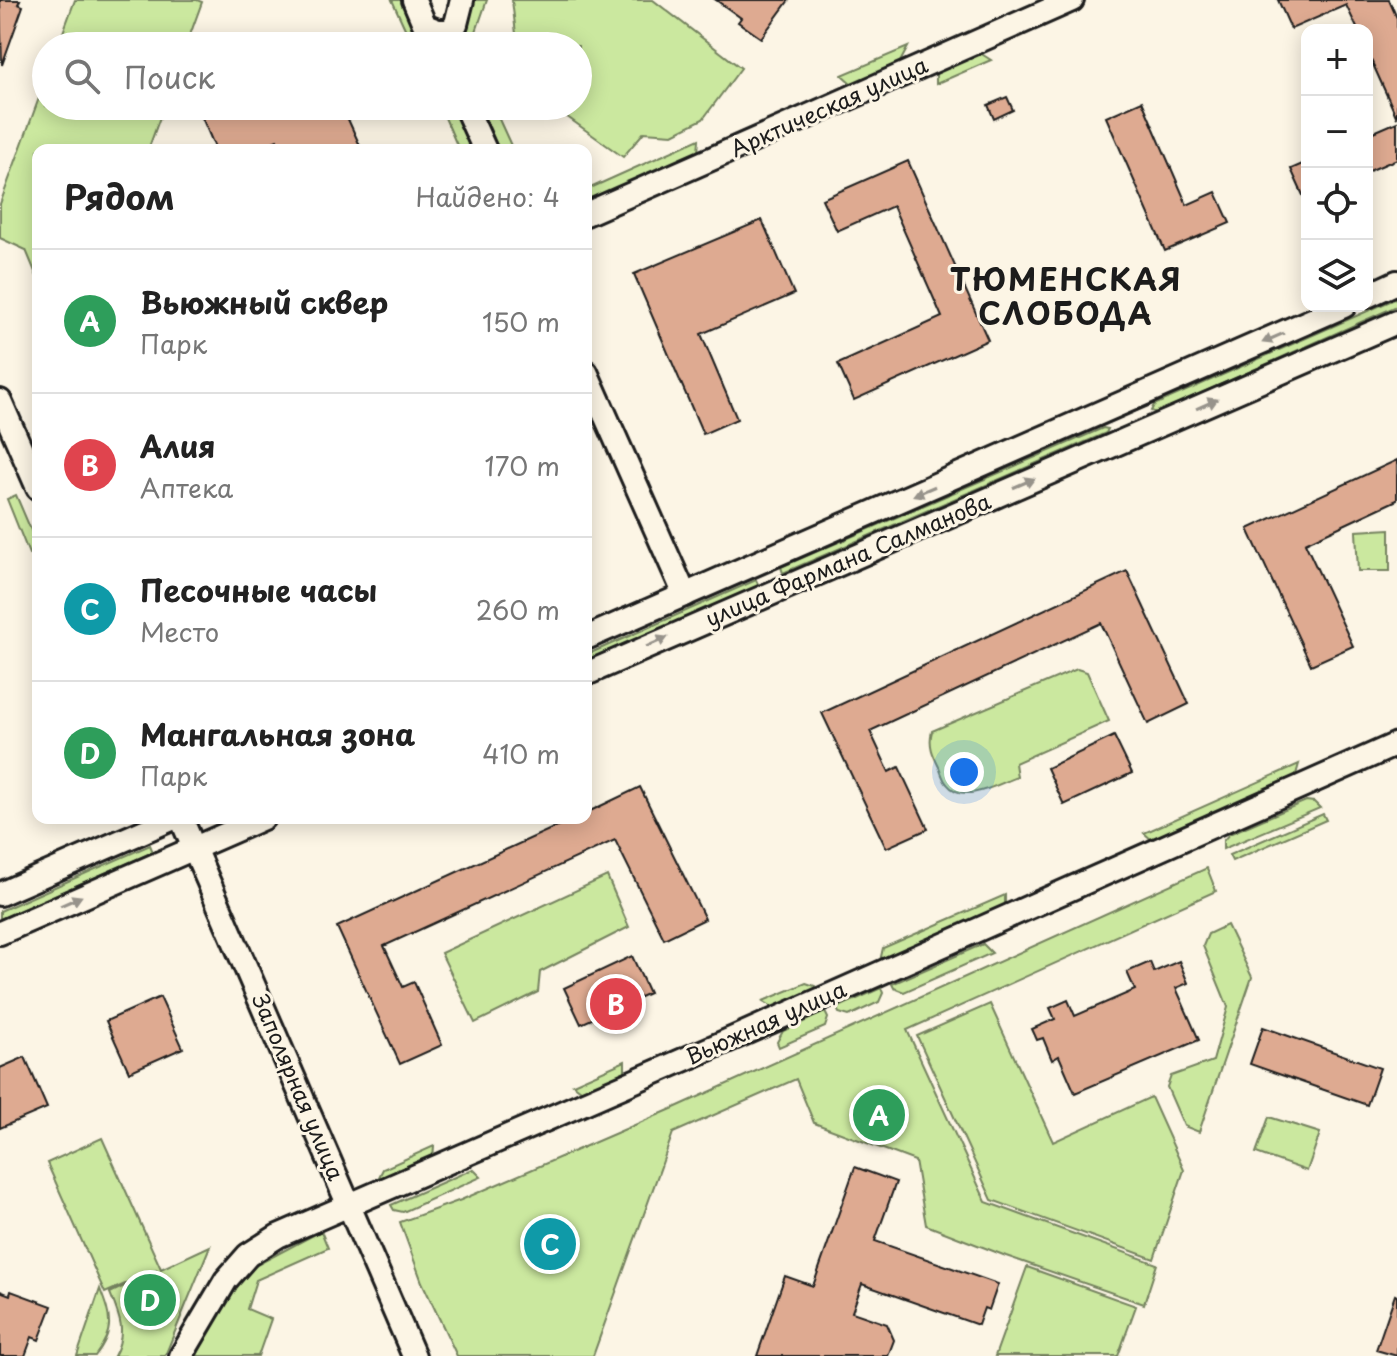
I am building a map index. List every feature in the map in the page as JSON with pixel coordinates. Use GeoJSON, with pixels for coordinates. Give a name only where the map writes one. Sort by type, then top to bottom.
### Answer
{"type":"FeatureCollection","features":[{"type":"Feature","properties":{"kind":"street","name":"Арктическая улица"},"geometry":{"type":"LineString","coordinates":[[592,211],[1072,0]]}},
{"type":"Feature","properties":{"kind":"street"},"geometry":{"type":"LineString","coordinates":[[415,1],[425,26],[433,32]]}},
{"type":"Feature","properties":{"kind":"street"},"geometry":{"type":"LineString","coordinates":[[451,32],[463,2]]}},
{"type":"Feature","properties":{"kind":"street"},"geometry":{"type":"LineString","coordinates":[[471,120],[482,144]]}},
{"type":"Feature","properties":{"kind":"street"},"geometry":{"type":"LineString","coordinates":[[1373,293],[1397,282]]}},
{"type":"Feature","properties":{"kind":"street","name":"улица Фармана Салманова"},"geometry":{"type":"LineString","coordinates":[[592,635],[1331,312]]}},
{"type":"Feature","properties":{"kind":"street","name":"улица Фармана Салманова"},"geometry":{"type":"LineString","coordinates":[[592,671],[1397,322]]}},
{"type":"Feature","properties":{"kind":"street"},"geometry":{"type":"LineString","coordinates":[[592,386],[685,595]]}},
{"type":"Feature","properties":{"kind":"street"},"geometry":{"type":"LineString","coordinates":[[1151,392],[1140,404],[1138,412],[1141,420],[1149,424],[1164,423]]}},
{"type":"Feature","properties":{"kind":"street"},"geometry":{"type":"LineString","coordinates":[[0,401],[31,453]]}},
{"type":"Feature","properties":{"kind":"street"},"geometry":{"type":"LineString","coordinates":[[1098,416],[1113,415],[1120,420],[1123,428],[1121,436],[1110,447]]}},
{"type":"Feature","properties":{"kind":"street","name":"Вьюжная улица"},"geometry":{"type":"LineString","coordinates":[[181,1356],[226,1280],[248,1255],[278,1236],[1397,744]]}},
{"type":"Feature","properties":{"kind":"street"},"geometry":{"type":"LineString","coordinates":[[0,894],[160,824]]}},
{"type":"Feature","properties":{"kind":"street","name":"Заполярная улица"},"geometry":{"type":"LineString","coordinates":[[184,824],[414,1356]]}},
{"type":"Feature","properties":{"kind":"street"},"geometry":{"type":"LineString","coordinates":[[0,933],[249,824]]}},
{"type":"Feature","properties":{"kind":"green space"},"geometry":{"type":"Polygon","coordinates":[[[75,0],[202,2],[191,32],[63,32],[75,0]]]}},
{"type":"Feature","properties":{"kind":"green space"},"geometry":{"type":"Polygon","coordinates":[[[392,0],[405,0],[419,32],[407,32],[392,0]]]}},
{"type":"Feature","properties":{"kind":"green space"},"geometry":{"type":"Polygon","coordinates":[[[475,0],[487,0],[476,32],[465,32],[475,0]]]}},
{"type":"Feature","properties":{"kind":"green space"},"geometry":{"type":"Polygon","coordinates":[[[512,0],[653,0],[741,68],[703,119],[673,134],[644,132],[623,157],[571,120],[592,120],[592,32],[516,32],[512,0]]]}},
{"type":"Feature","properties":{"kind":"green space"},"geometry":{"type":"Polygon","coordinates":[[[908,47],[900,62],[852,84],[842,75],[908,47]]]}},
{"type":"Feature","properties":{"kind":"green space"},"geometry":{"type":"Polygon","coordinates":[[[980,53],[991,60],[936,84],[936,72],[980,53]]]}},
{"type":"Feature","properties":{"kind":"green space"},"geometry":{"type":"Polygon","coordinates":[[[32,117],[32,120],[159,120],[150,144],[32,144],[32,264],[26,250],[0,238],[0,204],[32,117]]]}},
{"type":"Feature","properties":{"kind":"green space"},"geometry":{"type":"Polygon","coordinates":[[[446,120],[458,120],[468,144],[456,144],[446,120]]]}},
{"type":"Feature","properties":{"kind":"green space"},"geometry":{"type":"Polygon","coordinates":[[[486,120],[499,120],[510,144],[496,144],[486,120]]]}},
{"type":"Feature","properties":{"kind":"green space"},"geometry":{"type":"Polygon","coordinates":[[[699,139],[698,153],[592,198],[592,187],[699,139]]]}},
{"type":"Feature","properties":{"kind":"green space"},"geometry":{"type":"Polygon","coordinates":[[[1397,298],[1397,306],[1157,413],[1151,411],[1154,405],[1365,312],[1373,312],[1373,309],[1397,298]]]}},
{"type":"Feature","properties":{"kind":"green space"},"geometry":{"type":"Polygon","coordinates":[[[1103,428],[1108,429],[1106,433],[783,573],[781,567],[1103,428]]]}},
{"type":"Feature","properties":{"kind":"green space"},"geometry":{"type":"Polygon","coordinates":[[[16,495],[32,532],[32,550],[29,554],[7,499],[16,495]]]}},
{"type":"Feature","properties":{"kind":"green space"},"geometry":{"type":"Polygon","coordinates":[[[1390,529],[1390,571],[1358,571],[1356,531],[1390,529]]]}},
{"type":"Feature","properties":{"kind":"green space"},"geometry":{"type":"Polygon","coordinates":[[[756,580],[759,586],[592,660],[592,652],[756,580]]]}},
{"type":"Feature","properties":{"kind":"green space"},"geometry":{"type":"Polygon","coordinates":[[[1077,669],[1087,672],[1109,721],[1015,763],[1017,777],[991,788],[962,793],[947,784],[932,750],[932,731],[1077,669]]]}},
{"type":"Feature","properties":{"kind":"green space"},"geometry":{"type":"Polygon","coordinates":[[[1299,764],[1295,778],[1153,841],[1144,833],[1299,764]]]}},
{"type":"Feature","properties":{"kind":"green space"},"geometry":{"type":"Polygon","coordinates":[[[1306,801],[1314,802],[1320,808],[1223,849],[1223,841],[1229,834],[1306,801]]]}},
{"type":"Feature","properties":{"kind":"green space"},"geometry":{"type":"Polygon","coordinates":[[[1323,814],[1326,820],[1232,861],[1229,855],[1323,814]]]}},
{"type":"Feature","properties":{"kind":"green space"},"geometry":{"type":"Polygon","coordinates":[[[150,845],[153,852],[0,919],[0,911],[150,845]]]}},
{"type":"Feature","properties":{"kind":"green space"},"geometry":{"type":"Polygon","coordinates":[[[1207,868],[1216,891],[907,1030],[986,1202],[1157,1264],[1144,1304],[926,1225],[915,1161],[814,1123],[796,1079],[673,1133],[593,1356],[457,1356],[422,1282],[400,1222],[461,1200],[674,1108],[1207,868]]]}},
{"type":"Feature","properties":{"kind":"green space"},"geometry":{"type":"Polygon","coordinates":[[[607,876],[629,927],[540,972],[538,992],[475,1023],[441,953],[607,876]]]}},
{"type":"Feature","properties":{"kind":"green space"},"geometry":{"type":"Polygon","coordinates":[[[1005,895],[1005,908],[880,961],[883,948],[1005,895]]]}},
{"type":"Feature","properties":{"kind":"green space"},"geometry":{"type":"Polygon","coordinates":[[[1227,925],[1252,977],[1199,1132],[1184,1126],[1167,1087],[1171,1076],[1213,1061],[1228,1007],[1203,946],[1208,934],[1227,925]]]}},
{"type":"Feature","properties":{"kind":"green space"},"geometry":{"type":"Polygon","coordinates":[[[983,944],[992,953],[904,992],[892,984],[983,944]]]}},
{"type":"Feature","properties":{"kind":"green space"},"geometry":{"type":"Polygon","coordinates":[[[806,983],[817,990],[774,1008],[763,1001],[806,983]]]}},
{"type":"Feature","properties":{"kind":"green space"},"geometry":{"type":"Polygon","coordinates":[[[881,988],[883,993],[879,1002],[849,1016],[839,1013],[837,1008],[881,988]]]}},
{"type":"Feature","properties":{"kind":"green space"},"geometry":{"type":"Polygon","coordinates":[[[990,1004],[1053,1142],[1151,1097],[1184,1170],[1154,1259],[992,1200],[917,1036],[990,1004]]]}},
{"type":"Feature","properties":{"kind":"green space"},"geometry":{"type":"Polygon","coordinates":[[[825,1012],[828,1018],[825,1027],[779,1047],[777,1042],[783,1031],[825,1012]]]}},
{"type":"Feature","properties":{"kind":"green space"},"geometry":{"type":"Polygon","coordinates":[[[625,1061],[625,1075],[585,1093],[573,1084],[625,1061]]]}},
{"type":"Feature","properties":{"kind":"green space"},"geometry":{"type":"Polygon","coordinates":[[[1269,1117],[1320,1133],[1307,1171],[1256,1153],[1269,1117]]]}},
{"type":"Feature","properties":{"kind":"green space"},"geometry":{"type":"Polygon","coordinates":[[[102,1138],[161,1269],[210,1246],[165,1356],[114,1356],[121,1325],[110,1293],[157,1270],[105,1293],[47,1163],[102,1138]]]}},
{"type":"Feature","properties":{"kind":"green space"},"geometry":{"type":"Polygon","coordinates":[[[434,1146],[433,1159],[382,1182],[379,1177],[383,1169],[434,1146]]]}},
{"type":"Feature","properties":{"kind":"green space"},"geometry":{"type":"Polygon","coordinates":[[[473,1169],[481,1177],[403,1212],[394,1210],[391,1205],[473,1169]]]}},
{"type":"Feature","properties":{"kind":"green space"},"geometry":{"type":"Polygon","coordinates":[[[321,1231],[328,1248],[256,1280],[247,1309],[271,1319],[258,1356],[197,1356],[211,1320],[251,1268],[321,1231]]]}},
{"type":"Feature","properties":{"kind":"green space"},"geometry":{"type":"Polygon","coordinates":[[[1027,1267],[1136,1306],[1118,1356],[995,1356],[1027,1267]]]}},
{"type":"Feature","properties":{"kind":"green space"},"geometry":{"type":"Polygon","coordinates":[[[100,1289],[109,1316],[106,1339],[95,1356],[77,1356],[100,1289]]]}},
{"type":"Feature","properties":{"kind":"building"},"geometry":{"type":"Polygon","coordinates":[[[0,0],[20,0],[18,4],[23,6],[2,65],[0,0]]]}},
{"type":"Feature","properties":{"kind":"building"},"geometry":{"type":"Polygon","coordinates":[[[716,0],[789,0],[761,38],[738,22],[741,18],[716,0]]]}},
{"type":"Feature","properties":{"kind":"building"},"geometry":{"type":"Polygon","coordinates":[[[1278,0],[1389,0],[1397,18],[1397,118],[1373,64],[1373,24],[1355,24],[1346,5],[1291,29],[1278,0]]]}},
{"type":"Feature","properties":{"kind":"building"},"geometry":{"type":"Polygon","coordinates":[[[1007,97],[1013,110],[994,119],[988,105],[1007,97]]]}},
{"type":"Feature","properties":{"kind":"building"},"geometry":{"type":"Polygon","coordinates":[[[1142,101],[1187,205],[1216,192],[1230,223],[1165,251],[1106,117],[1142,101]]]}},
{"type":"Feature","properties":{"kind":"building"},"geometry":{"type":"Polygon","coordinates":[[[203,120],[348,120],[359,144],[279,144],[277,140],[268,144],[213,144],[203,120]]]}},
{"type":"Feature","properties":{"kind":"building"},"geometry":{"type":"Polygon","coordinates":[[[1397,122],[1397,159],[1373,169],[1373,168],[1373,132],[1397,122]]]}},
{"type":"Feature","properties":{"kind":"building"},"geometry":{"type":"Polygon","coordinates":[[[908,161],[988,340],[854,400],[838,364],[942,317],[893,206],[837,231],[822,199],[908,161]]]}},
{"type":"Feature","properties":{"kind":"building"},"geometry":{"type":"Polygon","coordinates":[[[1301,165],[1301,191],[1291,169],[1301,165]]]}},
{"type":"Feature","properties":{"kind":"building"},"geometry":{"type":"Polygon","coordinates":[[[762,220],[794,294],[701,334],[737,419],[703,434],[634,274],[762,220]]]}},
{"type":"Feature","properties":{"kind":"building"},"geometry":{"type":"Polygon","coordinates":[[[1397,460],[1397,500],[1305,543],[1353,646],[1311,665],[1248,529],[1397,460]]]}},
{"type":"Feature","properties":{"kind":"building"},"geometry":{"type":"Polygon","coordinates":[[[1127,571],[1189,704],[1148,724],[1101,623],[870,731],[889,772],[899,767],[928,829],[886,848],[822,713],[1127,571]]]}},
{"type":"Feature","properties":{"kind":"building"},"geometry":{"type":"Polygon","coordinates":[[[1114,736],[1132,773],[1064,805],[1047,768],[1114,736]]]}},
{"type":"Feature","properties":{"kind":"building"},"geometry":{"type":"Polygon","coordinates":[[[640,787],[705,919],[664,939],[615,840],[384,946],[403,987],[414,982],[442,1045],[400,1064],[337,927],[562,824],[592,824],[592,810],[640,787]]]}},
{"type":"Feature","properties":{"kind":"building"},"geometry":{"type":"Polygon","coordinates":[[[632,956],[649,993],[581,1024],[564,988],[632,956]]]}},
{"type":"Feature","properties":{"kind":"building"},"geometry":{"type":"Polygon","coordinates":[[[1179,961],[1188,983],[1176,988],[1199,1040],[1075,1093],[1059,1056],[1052,1060],[1043,1038],[1037,1040],[1032,1029],[1055,1019],[1050,1008],[1068,1000],[1075,1016],[1135,990],[1127,972],[1150,962],[1154,972],[1179,961]]]}},
{"type":"Feature","properties":{"kind":"building"},"geometry":{"type":"Polygon","coordinates":[[[160,997],[183,1048],[129,1072],[106,1021],[160,997]]]}},
{"type":"Feature","properties":{"kind":"building"},"geometry":{"type":"Polygon","coordinates":[[[1263,1027],[1380,1068],[1367,1105],[1250,1064],[1263,1027]]]}},
{"type":"Feature","properties":{"kind":"building"},"geometry":{"type":"Polygon","coordinates":[[[25,1057],[47,1108],[0,1128],[0,1068],[25,1057]]]}},
{"type":"Feature","properties":{"kind":"building"},"geometry":{"type":"Polygon","coordinates":[[[855,1167],[896,1182],[875,1241],[998,1284],[989,1310],[984,1308],[978,1325],[862,1284],[852,1312],[887,1324],[894,1340],[888,1356],[757,1356],[785,1276],[813,1286],[855,1167]]]}},
{"type":"Feature","properties":{"kind":"building"},"geometry":{"type":"Polygon","coordinates":[[[0,1291],[10,1295],[11,1291],[52,1306],[39,1340],[32,1337],[25,1356],[0,1356],[0,1291]]]}},
{"type":"Feature","properties":{"kind":"building"},"geometry":{"type":"Polygon","coordinates":[[[1397,1296],[1397,1356],[1376,1350],[1397,1296]]]}},
{"type":"Feature","properties":{"kind":"place","name":"Алия"},"geometry":{"type":"Point","coordinates":[616,1004]}},
{"type":"Feature","properties":{"kind":"place","name":"Вьюжный сквер"},"geometry":{"type":"Point","coordinates":[879,1115]}},
{"type":"Feature","properties":{"kind":"place","name":"Песочные часы"},"geometry":{"type":"Point","coordinates":[550,1244]}},
{"type":"Feature","properties":{"kind":"place","name":"Мангальная зона"},"geometry":{"type":"Point","coordinates":[150,1300]}},
{"type":"Feature","properties":{"kind":"district","name":"ТЮМЕНСКАЯ СЛОБОДА"},"geometry":{"type":"Point","coordinates":[1066,298]}}]}
